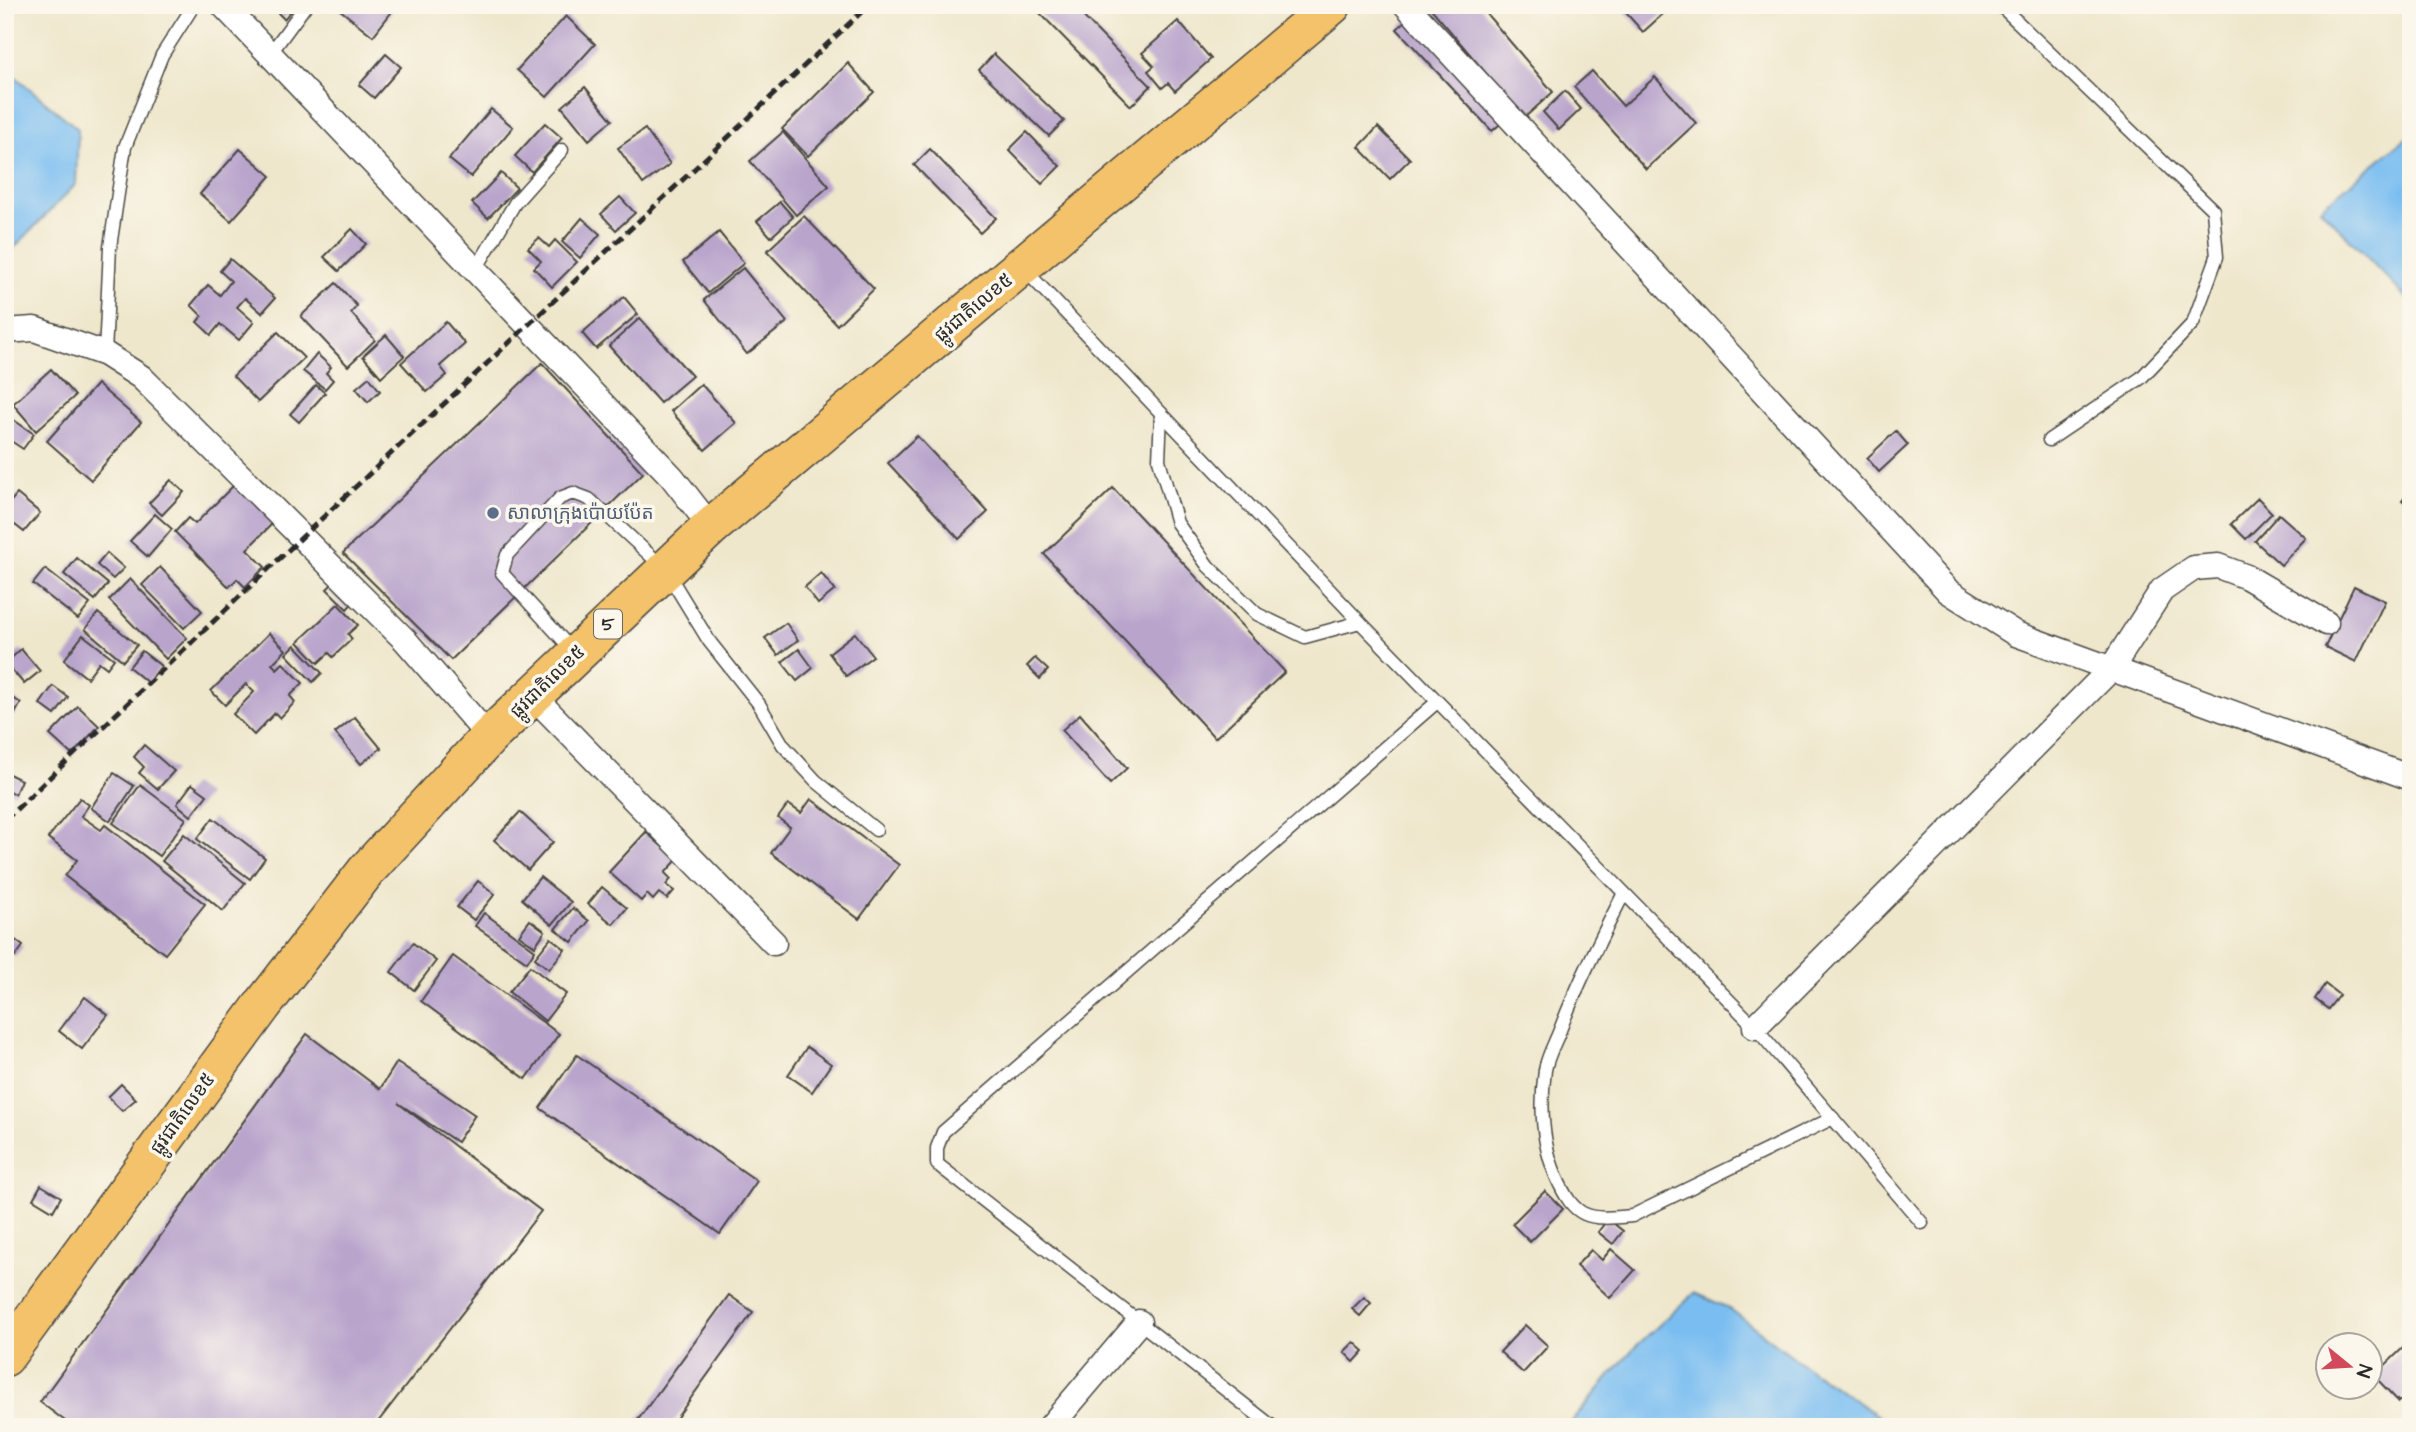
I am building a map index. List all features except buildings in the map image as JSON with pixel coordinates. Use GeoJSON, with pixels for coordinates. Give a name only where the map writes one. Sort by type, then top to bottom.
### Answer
{"type":"FeatureCollection","features":[{"type":"Feature","properties":{"kind":"highway","name":"ផ្លូវជាតិលេខ៥"},"geometry":{"type":"LineString","coordinates":[[5,1357],[262,1006],[367,870],[489,737],[711,527],[1332,5]]}},
{"type":"Feature","properties":{"kind":"street"},"geometry":{"type":"LineString","coordinates":[[223,5],[673,477],[711,527]]}},
{"type":"Feature","properties":{"kind":"street"},"geometry":{"type":"LineString","coordinates":[[1406,5],[1948,592],[2016,634],[2411,778]]}},
{"type":"Feature","properties":{"kind":"street"},"geometry":{"type":"LineString","coordinates":[[5,331],[34,329],[105,354],[141,377],[405,640],[489,737]]}},
{"type":"Feature","properties":{"kind":"street"},"geometry":{"type":"LineString","coordinates":[[1755,1027],[2111,669],[2162,590],[2193,568],[2218,566],[2247,577],[2326,623]]}},
{"type":"Feature","properties":{"kind":"street"},"geometry":{"type":"LineString","coordinates":[[533,696],[774,943]]}},
{"type":"Feature","properties":{"kind":"street"},"geometry":{"type":"LineString","coordinates":[[1050,1427],[1139,1322]]}},
{"type":"Feature","properties":{"kind":"lane"},"geometry":{"type":"LineString","coordinates":[[105,354],[110,247],[125,147],[162,55],[194,5]]}},
{"type":"Feature","properties":{"kind":"lane"},"geometry":{"type":"LineString","coordinates":[[270,54],[306,5]]}},
{"type":"Feature","properties":{"kind":"lane"},"geometry":{"type":"LineString","coordinates":[[2000,5],[2213,210],[2217,257],[2193,323],[2141,378],[2049,440]]}},
{"type":"Feature","properties":{"kind":"lane"},"geometry":{"type":"LineString","coordinates":[[475,271],[515,203],[562,149]]}},
{"type":"Feature","properties":{"kind":"lane"},"geometry":{"type":"LineString","coordinates":[[1022,267],[1437,702],[1755,1027],[1922,1223]]}},
{"type":"Feature","properties":{"kind":"lane"},"geometry":{"type":"LineString","coordinates":[[1161,413],[1159,460],[1177,523],[1208,566],[1257,614],[1305,637],[1360,622]]}},
{"type":"Feature","properties":{"kind":"lane"},"geometry":{"type":"LineString","coordinates":[[576,655],[502,573],[507,555],[560,498],[573,493],[589,499],[665,569],[709,641],[759,704],[783,745],[816,781],[876,830]]}},
{"type":"Feature","properties":{"kind":"lane"},"geometry":{"type":"LineString","coordinates":[[1273,1427],[937,1164],[937,1148],[943,1132],[1437,702]]}},
{"type":"Feature","properties":{"kind":"lane"},"geometry":{"type":"LineString","coordinates":[[1624,893],[1573,996],[1546,1068],[1542,1111],[1549,1159],[1563,1192],[1576,1209],[1597,1219],[1632,1216],[1833,1118]]}},
{"type":"Feature","properties":{"kind":"water"},"geometry":{"type":"Polygon","coordinates":[[[5,68],[78,129],[76,184],[14,248],[5,248],[5,68]]]}},
{"type":"Feature","properties":{"kind":"water"},"geometry":{"type":"Polygon","coordinates":[[[2411,134],[2411,303],[2320,208],[2411,134]]]}},
{"type":"Feature","properties":{"kind":"water"},"geometry":{"type":"Polygon","coordinates":[[[1694,1293],[1729,1308],[1813,1372],[1894,1427],[1567,1427],[1632,1350],[1694,1293]]]}},
{"type":"Feature","properties":{"kind":"railway"},"geometry":{"type":"LineString","coordinates":[[5,820],[869,5]]}},
{"type":"Feature","properties":{"kind":"place","name":"សាលាក្រុងប៉ោយប៉ែត"},"geometry":{"type":"Point","coordinates":[493,513]}}]}
